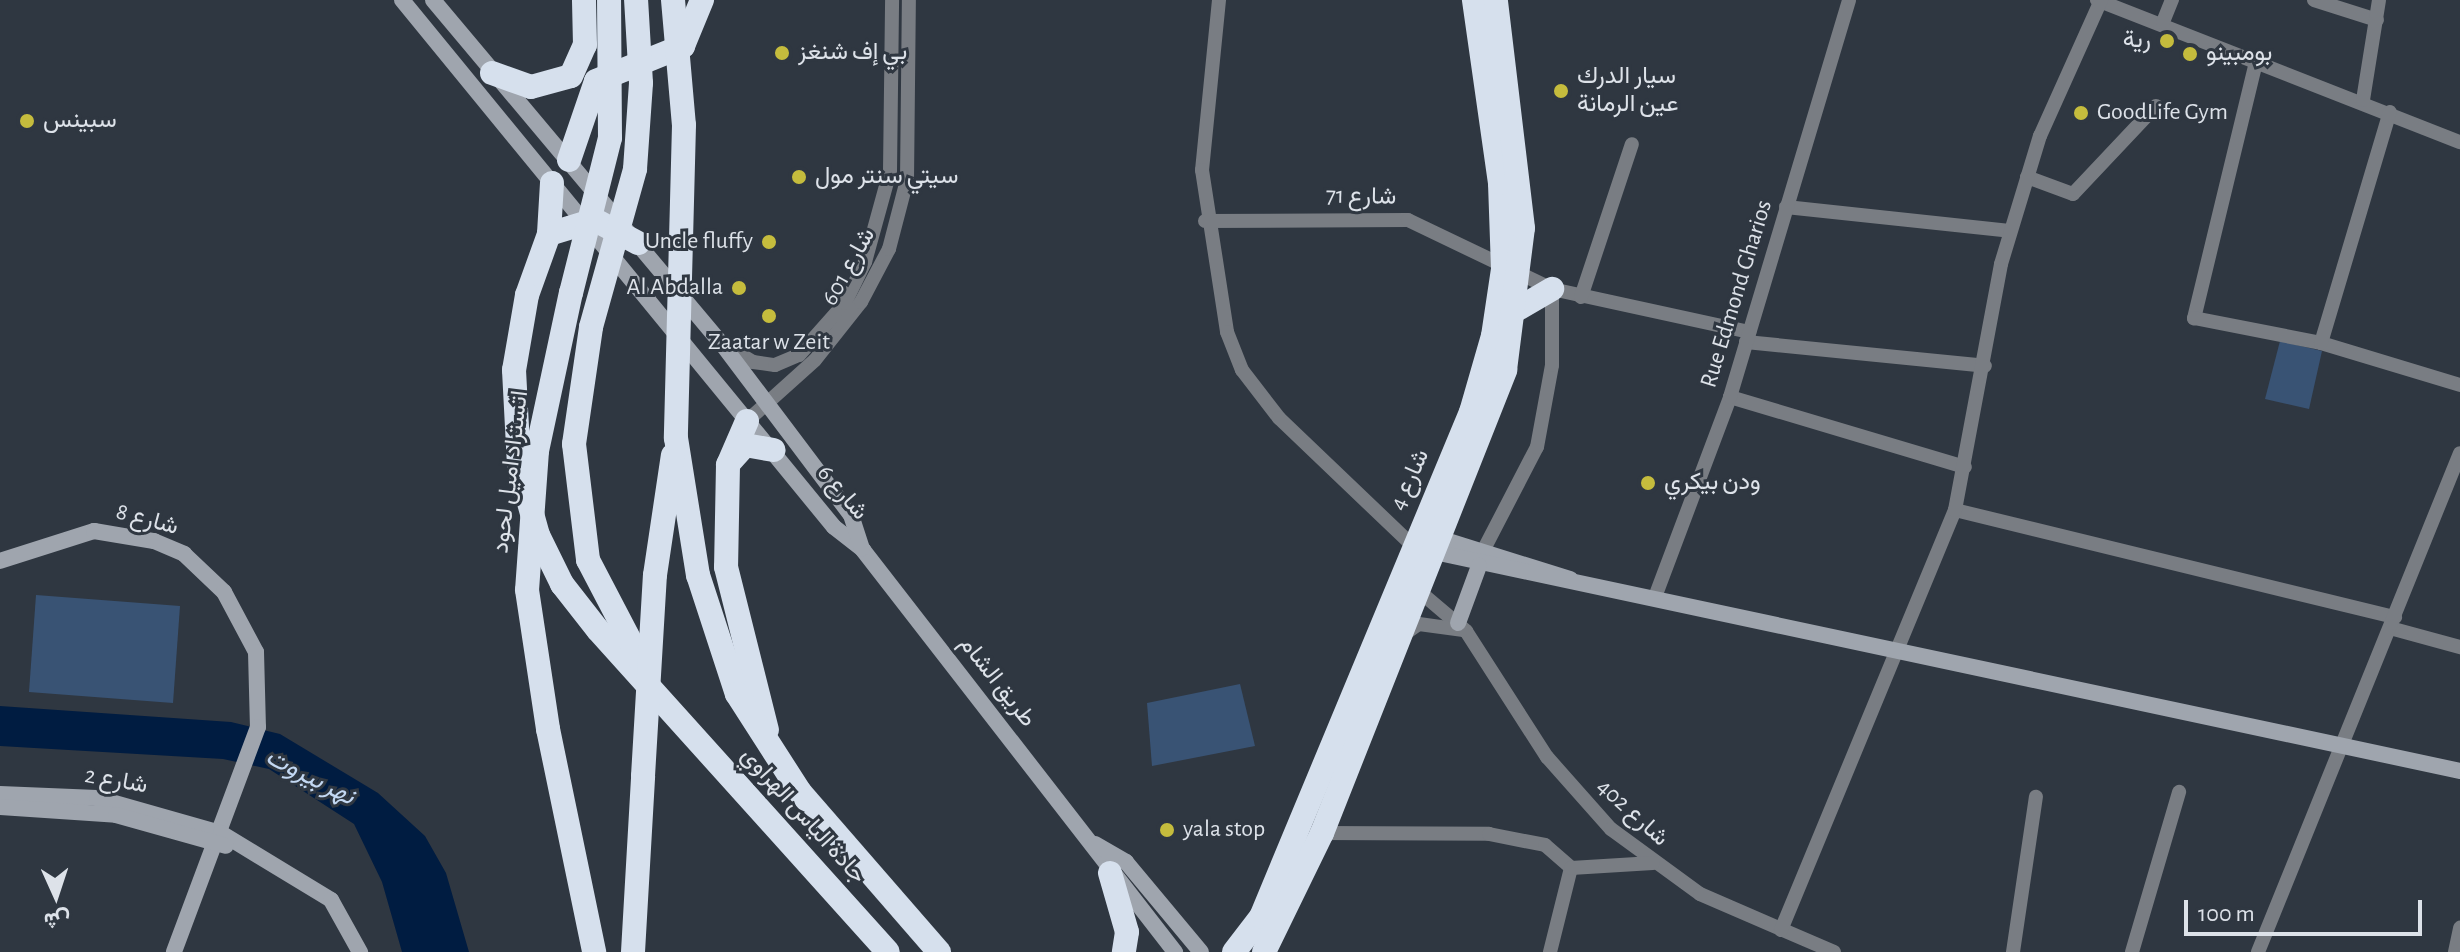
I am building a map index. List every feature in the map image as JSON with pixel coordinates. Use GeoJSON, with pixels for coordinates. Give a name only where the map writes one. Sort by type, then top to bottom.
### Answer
{"type":"FeatureCollection","features":[{"type":"Feature","properties":{"kind":"highway"},"geometry":{"type":"LineString","coordinates":[[569,160],[587,75],[584,0]]}},
{"type":"Feature","properties":{"kind":"highway","name":"اتستراد اميل لحود"},"geometry":{"type":"LineString","coordinates":[[594,952],[538,685],[527,590],[544,409],[610,138],[609,0]]}},
{"type":"Feature","properties":{"kind":"highway"},"geometry":{"type":"LineString","coordinates":[[636,0],[641,83],[635,169],[591,327],[574,444],[588,560],[676,718]]}},
{"type":"Feature","properties":{"kind":"highway"},"geometry":{"type":"LineString","coordinates":[[633,952],[655,575],[676,438],[684,125],[673,0]]}},
{"type":"Feature","properties":{"kind":"highway"},"geometry":{"type":"LineString","coordinates":[[492,73],[531,87],[587,75],[683,46],[702,0]]}},
{"type":"Feature","properties":{"kind":"highway","name":"شارع 4"},"geometry":{"type":"LineString","coordinates":[[1270,947],[1322,833],[1395,644],[1419,591],[1420,540],[1498,395],[1516,310],[1474,0]]}},
{"type":"Feature","properties":{"kind":"highway","name":"شارع 4"},"geometry":{"type":"LineString","coordinates":[[1234,952],[1261,917],[1420,540],[1471,412],[1512,270],[1517,146],[1496,0]]}},
{"type":"Feature","properties":{"kind":"highway"},"geometry":{"type":"LineString","coordinates":[[552,183],[549,234],[527,295],[514,370],[526,496],[562,584],[676,718]]}},
{"type":"Feature","properties":{"kind":"highway"},"geometry":{"type":"LineString","coordinates":[[549,234],[584,220],[614,226],[638,243]]}},
{"type":"Feature","properties":{"kind":"highway"},"geometry":{"type":"LineString","coordinates":[[1516,310],[1552,289]]}},
{"type":"Feature","properties":{"kind":"highway"},"geometry":{"type":"LineString","coordinates":[[747,421],[728,465],[726,567],[769,744]]}},
{"type":"Feature","properties":{"kind":"highway","name":"جادة الياس الهراوي"},"geometry":{"type":"LineString","coordinates":[[676,438],[698,575],[725,670],[800,792],[939,952]]}},
{"type":"Feature","properties":{"kind":"highway"},"geometry":{"type":"LineString","coordinates":[[728,465],[745,445],[774,450]]}},
{"type":"Feature","properties":{"kind":"highway","name":"جادة الياس الهراوي"},"geometry":{"type":"LineString","coordinates":[[676,718],[888,952]]}},
{"type":"Feature","properties":{"kind":"highway"},"geometry":{"type":"LineString","coordinates":[[1110,873],[1127,932],[1124,952]]}},
{"type":"Feature","properties":{"kind":"street","name":"شارع 6"},"geometry":{"type":"LineString","coordinates":[[402,0],[774,450],[834,527],[863,550]]}},
{"type":"Feature","properties":{"kind":"street","name":"شارع 6"},"geometry":{"type":"LineString","coordinates":[[433,0],[769,404],[851,515],[863,550]]}},
{"type":"Feature","properties":{"kind":"street","name":"شارع 601"},"geometry":{"type":"LineString","coordinates":[[722,344],[753,362],[775,365],[799,355],[859,276],[890,171],[892,0]]}},
{"type":"Feature","properties":{"kind":"street","name":"شارع 601"},"geometry":{"type":"LineString","coordinates":[[747,421],[769,404],[861,302],[889,249],[907,180],[909,0]]}},
{"type":"Feature","properties":{"kind":"street"},"geometry":{"type":"LineString","coordinates":[[1219,0],[1203,157],[1205,221],[1222,311],[1242,370],[1279,418],[1420,540],[1578,583],[2460,771]]}},
{"type":"Feature","properties":{"kind":"street","name":"Rue Edmond Gharios"},"geometry":{"type":"LineString","coordinates":[[1655,597],[1730,397],[1849,0]]}},
{"type":"Feature","properties":{"kind":"street"},"geometry":{"type":"LineString","coordinates":[[1781,930],[1901,652],[1955,510],[2010,231],[2027,177],[2099,0],[2257,58],[2460,142]]}},
{"type":"Feature","properties":{"kind":"street"},"geometry":{"type":"LineString","coordinates":[[2163,22],[2172,0]]}},
{"type":"Feature","properties":{"kind":"street"},"geometry":{"type":"LineString","coordinates":[[2314,0],[2377,20]]}},
{"type":"Feature","properties":{"kind":"street"},"geometry":{"type":"LineString","coordinates":[[2363,100],[2379,0]]}},
{"type":"Feature","properties":{"kind":"street"},"geometry":{"type":"LineString","coordinates":[[2257,58],[2194,318],[2321,343],[2460,385]]}},
{"type":"Feature","properties":{"kind":"street"},"geometry":{"type":"LineString","coordinates":[[2027,177],[2073,194],[2156,106]]}},
{"type":"Feature","properties":{"kind":"street"},"geometry":{"type":"LineString","coordinates":[[2321,343],[2390,112]]}},
{"type":"Feature","properties":{"kind":"street"},"geometry":{"type":"LineString","coordinates":[[1581,297],[1632,144]]}},
{"type":"Feature","properties":{"kind":"street"},"geometry":{"type":"LineString","coordinates":[[530,157],[549,165],[569,160]]}},
{"type":"Feature","properties":{"kind":"street"},"geometry":{"type":"LineString","coordinates":[[1786,207],[2010,231]]}},
{"type":"Feature","properties":{"kind":"street","name":"شارع 71"},"geometry":{"type":"LineString","coordinates":[[1205,221],[1408,220],[1552,289],[1581,297],[1748,337],[1985,366]]}},
{"type":"Feature","properties":{"kind":"street"},"geometry":{"type":"LineString","coordinates":[[1395,644],[1419,624],[1462,627],[1481,559],[1537,447],[1552,365],[1552,289]]}},
{"type":"Feature","properties":{"kind":"street"},"geometry":{"type":"LineString","coordinates":[[1730,397],[1965,467]]}},
{"type":"Feature","properties":{"kind":"street"},"geometry":{"type":"LineString","coordinates":[[2258,952],[2460,453]]}},
{"type":"Feature","properties":{"kind":"street"},"geometry":{"type":"LineString","coordinates":[[1955,510],[2392,623],[2460,647]]}},
{"type":"Feature","properties":{"kind":"street","name":"شارع 8"},"geometry":{"type":"LineString","coordinates":[[0,561],[94,531],[184,554],[224,592],[256,652],[258,727],[219,839],[174,952]]}},
{"type":"Feature","properties":{"kind":"street","name":"طريق الشام"},"geometry":{"type":"LineString","coordinates":[[863,550],[1094,843],[1110,873],[1175,952]]}},
{"type":"Feature","properties":{"kind":"street","name":"شارع 402"},"geometry":{"type":"LineString","coordinates":[[1419,591],[1462,627],[1575,791],[1653,863],[1700,894],[1834,952]]}},
{"type":"Feature","properties":{"kind":"street"},"geometry":{"type":"LineString","coordinates":[[2132,952],[2179,792]]}},
{"type":"Feature","properties":{"kind":"street","name":"شارع 2"},"geometry":{"type":"LineString","coordinates":[[0,794],[109,800],[219,839]]}},
{"type":"Feature","properties":{"kind":"street"},"geometry":{"type":"LineString","coordinates":[[2013,952],[2036,797]]}},
{"type":"Feature","properties":{"kind":"street","name":"شارع 2"},"geometry":{"type":"LineString","coordinates":[[0,807],[116,815],[219,839]]}},
{"type":"Feature","properties":{"kind":"street"},"geometry":{"type":"LineString","coordinates":[[1322,833],[1489,834],[1545,845],[1571,868],[1653,863]]}},
{"type":"Feature","properties":{"kind":"street"},"geometry":{"type":"LineString","coordinates":[[219,839],[331,900],[360,952]]}},
{"type":"Feature","properties":{"kind":"street","name":"طريق الشام"},"geometry":{"type":"LineString","coordinates":[[1094,843],[1126,862],[1201,952]]}},
{"type":"Feature","properties":{"kind":"street"},"geometry":{"type":"LineString","coordinates":[[1550,952],[1571,868]]}},
{"type":"Feature","properties":{"kind":"street"},"geometry":{"type":"LineString","coordinates":[[2455,952],[2460,928]]}},
{"type":"Feature","properties":{"kind":"shaded area"},"geometry":{"type":"Polygon","coordinates":[[[2280,341],[2322,351],[2309,409],[2265,399],[2280,341]]]}},
{"type":"Feature","properties":{"kind":"shaded area"},"geometry":{"type":"Polygon","coordinates":[[[36,595],[180,606],[173,703],[29,692],[36,595]]]}},
{"type":"Feature","properties":{"kind":"shaded area"},"geometry":{"type":"Polygon","coordinates":[[[1240,684],[1255,746],[1152,766],[1147,703],[1240,684]]]}},
{"type":"Feature","properties":{"kind":"water","name":"نهر بيروت"},"geometry":{"type":"Polygon","coordinates":[[[0,706],[231,722],[280,734],[378,793],[425,836],[446,873],[469,952],[402,952],[382,882],[354,824],[269,769],[223,759],[0,746],[0,706]]]}},
{"type":"Feature","properties":{"kind":"place","name":"رية"},"geometry":{"type":"Point","coordinates":[2167,41]}},
{"type":"Feature","properties":{"kind":"place","name":"بي إف شنغز"},"geometry":{"type":"Point","coordinates":[782,53]}},
{"type":"Feature","properties":{"kind":"place","name":"بومبينو"},"geometry":{"type":"Point","coordinates":[2190,54]}},
{"type":"Feature","properties":{"kind":"place","name":"سيار الدرك عين الرمانة"},"geometry":{"type":"Point","coordinates":[1561,91]}},
{"type":"Feature","properties":{"kind":"place","name":"GoodLife Gym"},"geometry":{"type":"Point","coordinates":[2081,113]}},
{"type":"Feature","properties":{"kind":"place","name":"سبينس"},"geometry":{"type":"Point","coordinates":[27,121]}},
{"type":"Feature","properties":{"kind":"place","name":"سيتي سنتر مول"},"geometry":{"type":"Point","coordinates":[799,177]}},
{"type":"Feature","properties":{"kind":"place","name":"Uncle fluffy"},"geometry":{"type":"Point","coordinates":[769,242]}},
{"type":"Feature","properties":{"kind":"place","name":"Al Abdalla"},"geometry":{"type":"Point","coordinates":[739,288]}},
{"type":"Feature","properties":{"kind":"place","name":"Zaatar w Zeit"},"geometry":{"type":"Point","coordinates":[769,316]}},
{"type":"Feature","properties":{"kind":"place","name":"ودن بيكري"},"geometry":{"type":"Point","coordinates":[1648,483]}},
{"type":"Feature","properties":{"kind":"place","name":"yala stop"},"geometry":{"type":"Point","coordinates":[1167,830]}}]}
